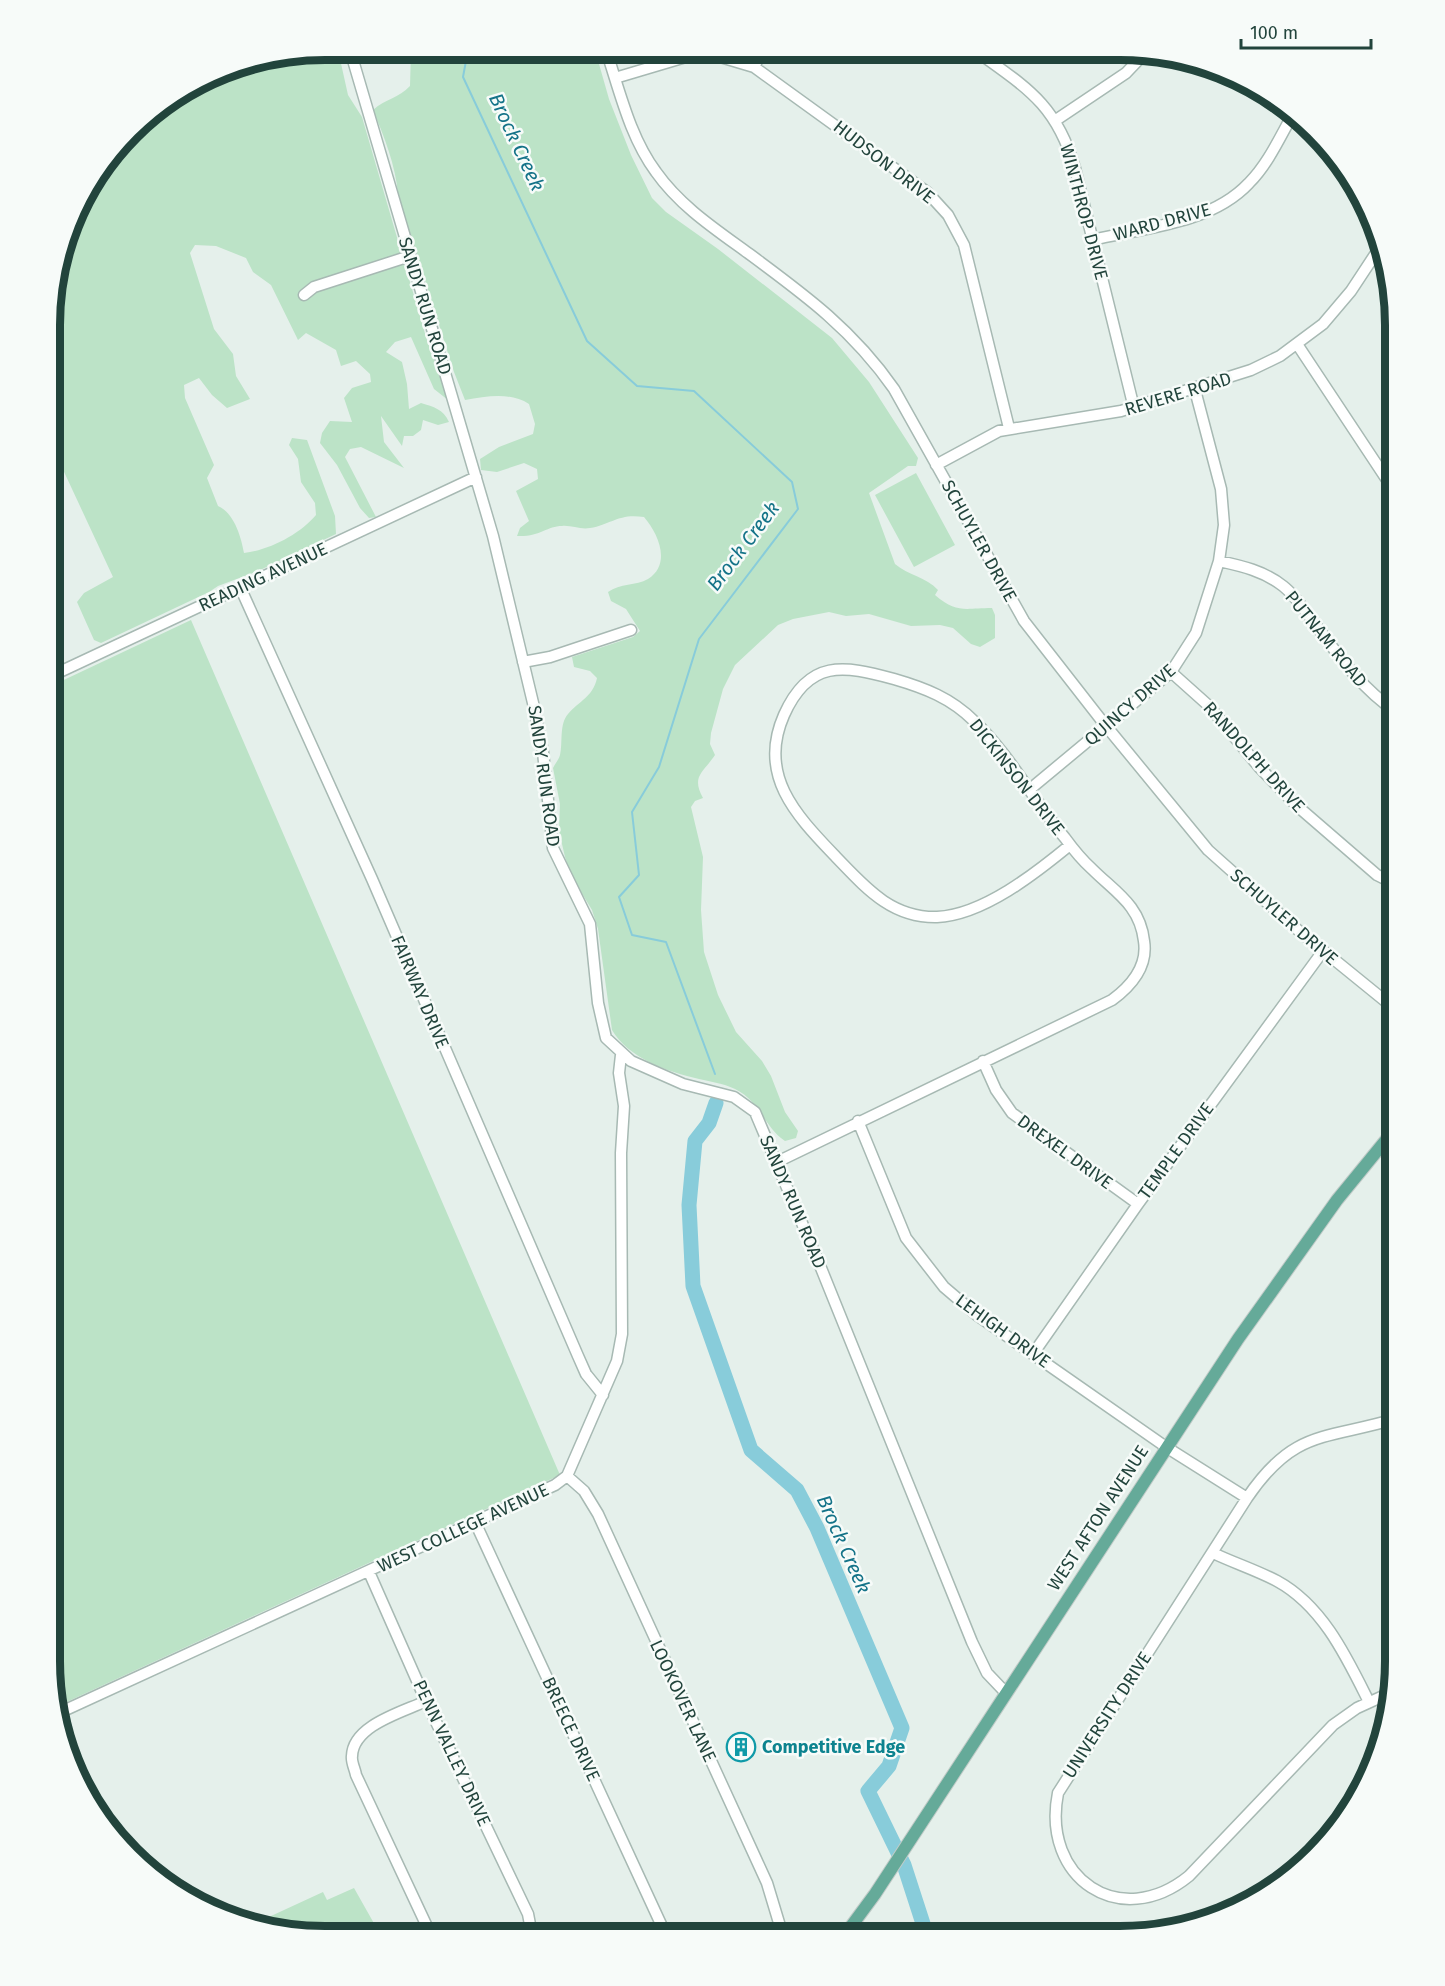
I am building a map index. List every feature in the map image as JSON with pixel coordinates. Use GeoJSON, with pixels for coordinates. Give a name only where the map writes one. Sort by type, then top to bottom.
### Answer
{"type":"FeatureCollection","features":[{"type":"Feature","properties":{"kind":"main road","name":"WEST AFTON AVENUE"},"geometry":{"type":"LineString","coordinates":[[851,1926],[892,1868],[1166,1447],[1284,1272],[1385,1142]]}},
{"type":"Feature","properties":{"kind":"street","name":"SANDY RUN ROAD"},"geometry":{"type":"LineString","coordinates":[[353,60],[476,477],[523,662],[543,752],[553,848],[590,924],[600,1017],[609,1043],[621,1054],[683,1084],[725,1094],[745,1102],[757,1116],[972,1642],[987,1673],[1006,1693]]}},
{"type":"Feature","properties":{"kind":"street","name":"SCHUYLER DRIVE"},"geometry":{"type":"LineString","coordinates":[[609,60],[637,141],[667,187],[705,222],[827,312],[858,342],[894,389],[1024,621],[1208,850],[1385,1002]]}},
{"type":"Feature","properties":{"kind":"street","name":"HUDSON DRIVE"},"geometry":{"type":"LineString","coordinates":[[615,78],[676,60]]}},
{"type":"Feature","properties":{"kind":"street","name":"HUDSON DRIVE"},"geometry":{"type":"LineString","coordinates":[[730,60],[754,67],[915,182],[948,215],[969,262],[1010,428]]}},
{"type":"Feature","properties":{"kind":"street"},"geometry":{"type":"LineString","coordinates":[[754,67],[758,60]]}},
{"type":"Feature","properties":{"kind":"street","name":"WINTHROP DRIVE"},"geometry":{"type":"LineString","coordinates":[[988,60],[1026,88],[1056,120],[1075,168],[1134,408]]}},
{"type":"Feature","properties":{"kind":"street"},"geometry":{"type":"LineString","coordinates":[[1056,120],[1126,73],[1137,61]]}},
{"type":"Feature","properties":{"kind":"street","name":"WARD DRIVE"},"geometry":{"type":"LineString","coordinates":[[1092,240],[1179,220],[1224,203],[1252,180],[1289,121]]}},
{"type":"Feature","properties":{"kind":"street"},"geometry":{"type":"LineString","coordinates":[[304,295],[314,287],[410,256]]}},
{"type":"Feature","properties":{"kind":"street","name":"REVERE ROAD"},"geometry":{"type":"LineString","coordinates":[[936,465],[990,435],[1010,428],[1134,408],[1251,370],[1298,344],[1331,315],[1376,257]]}},
{"type":"Feature","properties":{"kind":"street"},"geometry":{"type":"LineString","coordinates":[[1298,344],[1385,477]]}},
{"type":"Feature","properties":{"kind":"street","name":"QUINCY DRIVE"},"geometry":{"type":"LineString","coordinates":[[1029,790],[1171,672],[1196,633],[1219,561],[1224,525],[1221,489],[1195,390]]}},
{"type":"Feature","properties":{"kind":"street","name":"READING AVENUE"},"geometry":{"type":"LineString","coordinates":[[60,672],[476,477]]}},
{"type":"Feature","properties":{"kind":"street","name":"PUTNAM ROAD"},"geometry":{"type":"LineString","coordinates":[[1219,561],[1256,570],[1282,585],[1301,604],[1356,678],[1385,703]]}},
{"type":"Feature","properties":{"kind":"street","name":"FAIRWAY DRIVE"},"geometry":{"type":"LineString","coordinates":[[240,587],[372,879],[586,1374],[603,1395]]}},
{"type":"Feature","properties":{"kind":"street"},"geometry":{"type":"LineString","coordinates":[[523,662],[550,657],[631,630]]}},
{"type":"Feature","properties":{"kind":"street","name":"DICKINSON DRIVE"},"geometry":{"type":"LineString","coordinates":[[777,1162],[1112,1000],[1130,984],[1142,964],[1144,942],[1131,905],[1118,890],[1090,868],[982,729],[956,705],[921,686],[864,670],[838,668],[813,677],[795,694],[778,733],[777,769],[791,808],[864,886],[887,905],[901,912],[934,917],[965,910],[1019,885],[1070,845]]}},
{"type":"Feature","properties":{"kind":"street","name":"RANDOLPH DRIVE"},"geometry":{"type":"LineString","coordinates":[[1171,672],[1209,706],[1259,767],[1296,805],[1377,875],[1385,879]]}},
{"type":"Feature","properties":{"kind":"street","name":"TEMPLE DRIVE"},"geometry":{"type":"LineString","coordinates":[[1033,1354],[1138,1204],[1323,951]]}},
{"type":"Feature","properties":{"kind":"street","name":"WEST COLLEGE AVENUE"},"geometry":{"type":"LineString","coordinates":[[65,1710],[369,1572],[555,1485],[567,1476],[603,1395],[616,1361],[622,1334],[621,1153],[624,1106],[619,1073],[621,1054]]}},
{"type":"Feature","properties":{"kind":"street","name":"DREXEL DRIVE"},"geometry":{"type":"LineString","coordinates":[[983,1061],[996,1090],[1012,1113],[1138,1204]]}},
{"type":"Feature","properties":{"kind":"street","name":"LEHIGH DRIVE"},"geometry":{"type":"LineString","coordinates":[[858,1121],[898,1221],[921,1260],[959,1301],[1166,1447],[1247,1498]]}},
{"type":"Feature","properties":{"kind":"street","name":"UNIVERSITY DRIVE"},"geometry":{"type":"LineString","coordinates":[[1383,1696],[1369,1702],[1334,1725],[1189,1876],[1170,1890],[1151,1898],[1119,1899],[1100,1893],[1076,1876],[1069,1867],[1057,1841],[1054,1820],[1058,1793],[1247,1498],[1270,1468],[1293,1450],[1317,1437],[1385,1421]]}},
{"type":"Feature","properties":{"kind":"street","name":"LOOKOVER LANE"},"geometry":{"type":"LineString","coordinates":[[567,1476],[584,1491],[598,1514],[762,1873],[780,1926]]}},
{"type":"Feature","properties":{"kind":"street","name":"BREECE DRIVE"},"geometry":{"type":"LineString","coordinates":[[475,1522],[662,1926]]}},
{"type":"Feature","properties":{"kind":"street"},"geometry":{"type":"LineString","coordinates":[[1213,1553],[1278,1582],[1306,1603],[1334,1636],[1369,1702]]}},
{"type":"Feature","properties":{"kind":"street","name":"PENN VALLEY DRIVE"},"geometry":{"type":"LineString","coordinates":[[369,1572],[426,1701],[528,1914],[530,1926]]}},
{"type":"Feature","properties":{"kind":"street"},"geometry":{"type":"LineString","coordinates":[[426,1701],[365,1732],[355,1743],[351,1757],[356,1775],[427,1926]]}},
{"type":"Feature","properties":{"kind":"green space"},"geometry":{"type":"Polygon","coordinates":[[[340,60],[348,95],[362,117],[426,337],[448,400],[434,389],[411,337],[395,342],[386,352],[402,362],[409,409],[421,403],[441,411],[449,422],[438,425],[423,420],[421,430],[413,436],[404,436],[402,446],[381,416],[384,442],[404,468],[361,447],[350,449],[345,457],[376,517],[369,518],[360,508],[337,465],[320,443],[322,433],[330,421],[352,422],[344,398],[352,388],[371,382],[370,374],[356,361],[341,366],[336,350],[306,333],[298,340],[271,285],[253,272],[246,258],[216,246],[195,245],[190,253],[214,329],[233,354],[236,376],[250,399],[227,408],[212,395],[199,378],[184,385],[185,398],[214,465],[207,478],[218,506],[224,509],[232,519],[239,533],[244,553],[274,545],[302,529],[316,515],[315,503],[301,482],[298,459],[289,445],[292,438],[307,440],[335,516],[336,534],[258,571],[218,586],[101,643],[94,640],[77,602],[84,593],[113,577],[60,463],[62,290],[69,256],[87,208],[105,178],[126,150],[150,126],[192,96],[224,80],[256,69],[290,62],[340,60]]]}},
{"type":"Feature","properties":{"kind":"green space"},"geometry":{"type":"Polygon","coordinates":[[[411,60],[598,60],[609,99],[631,155],[652,198],[666,212],[718,249],[832,338],[869,382],[918,458],[916,466],[908,466],[869,493],[895,564],[933,586],[938,590],[935,595],[949,605],[962,609],[992,608],[995,615],[995,638],[980,647],[971,644],[953,628],[940,625],[911,626],[869,614],[846,616],[829,612],[793,619],[778,625],[735,665],[723,689],[711,733],[710,744],[715,755],[698,779],[703,798],[695,801],[691,807],[703,857],[701,910],[704,952],[718,995],[736,1032],[762,1061],[771,1076],[785,1112],[798,1131],[796,1138],[785,1141],[772,1129],[750,1100],[735,1089],[662,1068],[638,1056],[619,1040],[612,1030],[598,929],[592,910],[572,877],[565,857],[559,831],[560,804],[553,768],[560,755],[565,718],[589,694],[597,678],[590,671],[574,667],[572,657],[633,637],[640,631],[626,609],[611,601],[608,592],[648,579],[659,565],[660,548],[654,531],[644,517],[635,516],[628,516],[590,528],[557,526],[532,535],[517,536],[520,528],[529,521],[516,491],[538,479],[537,469],[524,463],[497,472],[481,470],[480,459],[499,447],[533,434],[535,424],[529,404],[522,400],[499,396],[465,400],[454,372],[398,195],[389,151],[373,110],[410,86],[411,60]]]}},
{"type":"Feature","properties":{"kind":"green space"},"geometry":{"type":"Polygon","coordinates":[[[916,473],[955,545],[914,567],[875,495],[916,473]]]}},
{"type":"Feature","properties":{"kind":"green space"},"geometry":{"type":"Polygon","coordinates":[[[191,620],[560,1475],[63,1703],[60,1661],[60,682],[191,620]]]}},
{"type":"Feature","properties":{"kind":"green space"},"geometry":{"type":"Polygon","coordinates":[[[354,1888],[375,1926],[290,1924],[264,1919],[323,1892],[327,1900],[354,1888]]]}},
{"type":"Feature","properties":{"kind":"waterway","name":"Brock Creek"},"geometry":{"type":"LineString","coordinates":[[466,60],[463,77],[587,341],[637,386],[694,391],[792,482],[798,509],[699,639],[659,767],[632,812],[639,875],[619,897],[632,935],[666,942],[715,1074]]}},
{"type":"Feature","properties":{"kind":"waterway","name":"Brock Creek"},"geometry":{"type":"LineString","coordinates":[[716,1103],[709,1123],[695,1141],[689,1205],[693,1286],[751,1450],[797,1490],[817,1528],[902,1728],[889,1766],[868,1791],[904,1865],[924,1926]]}},
{"type":"Feature","properties":{"kind":"place","name":"Competitive Edge"},"geometry":{"type":"Point","coordinates":[741,1747]}}]}
